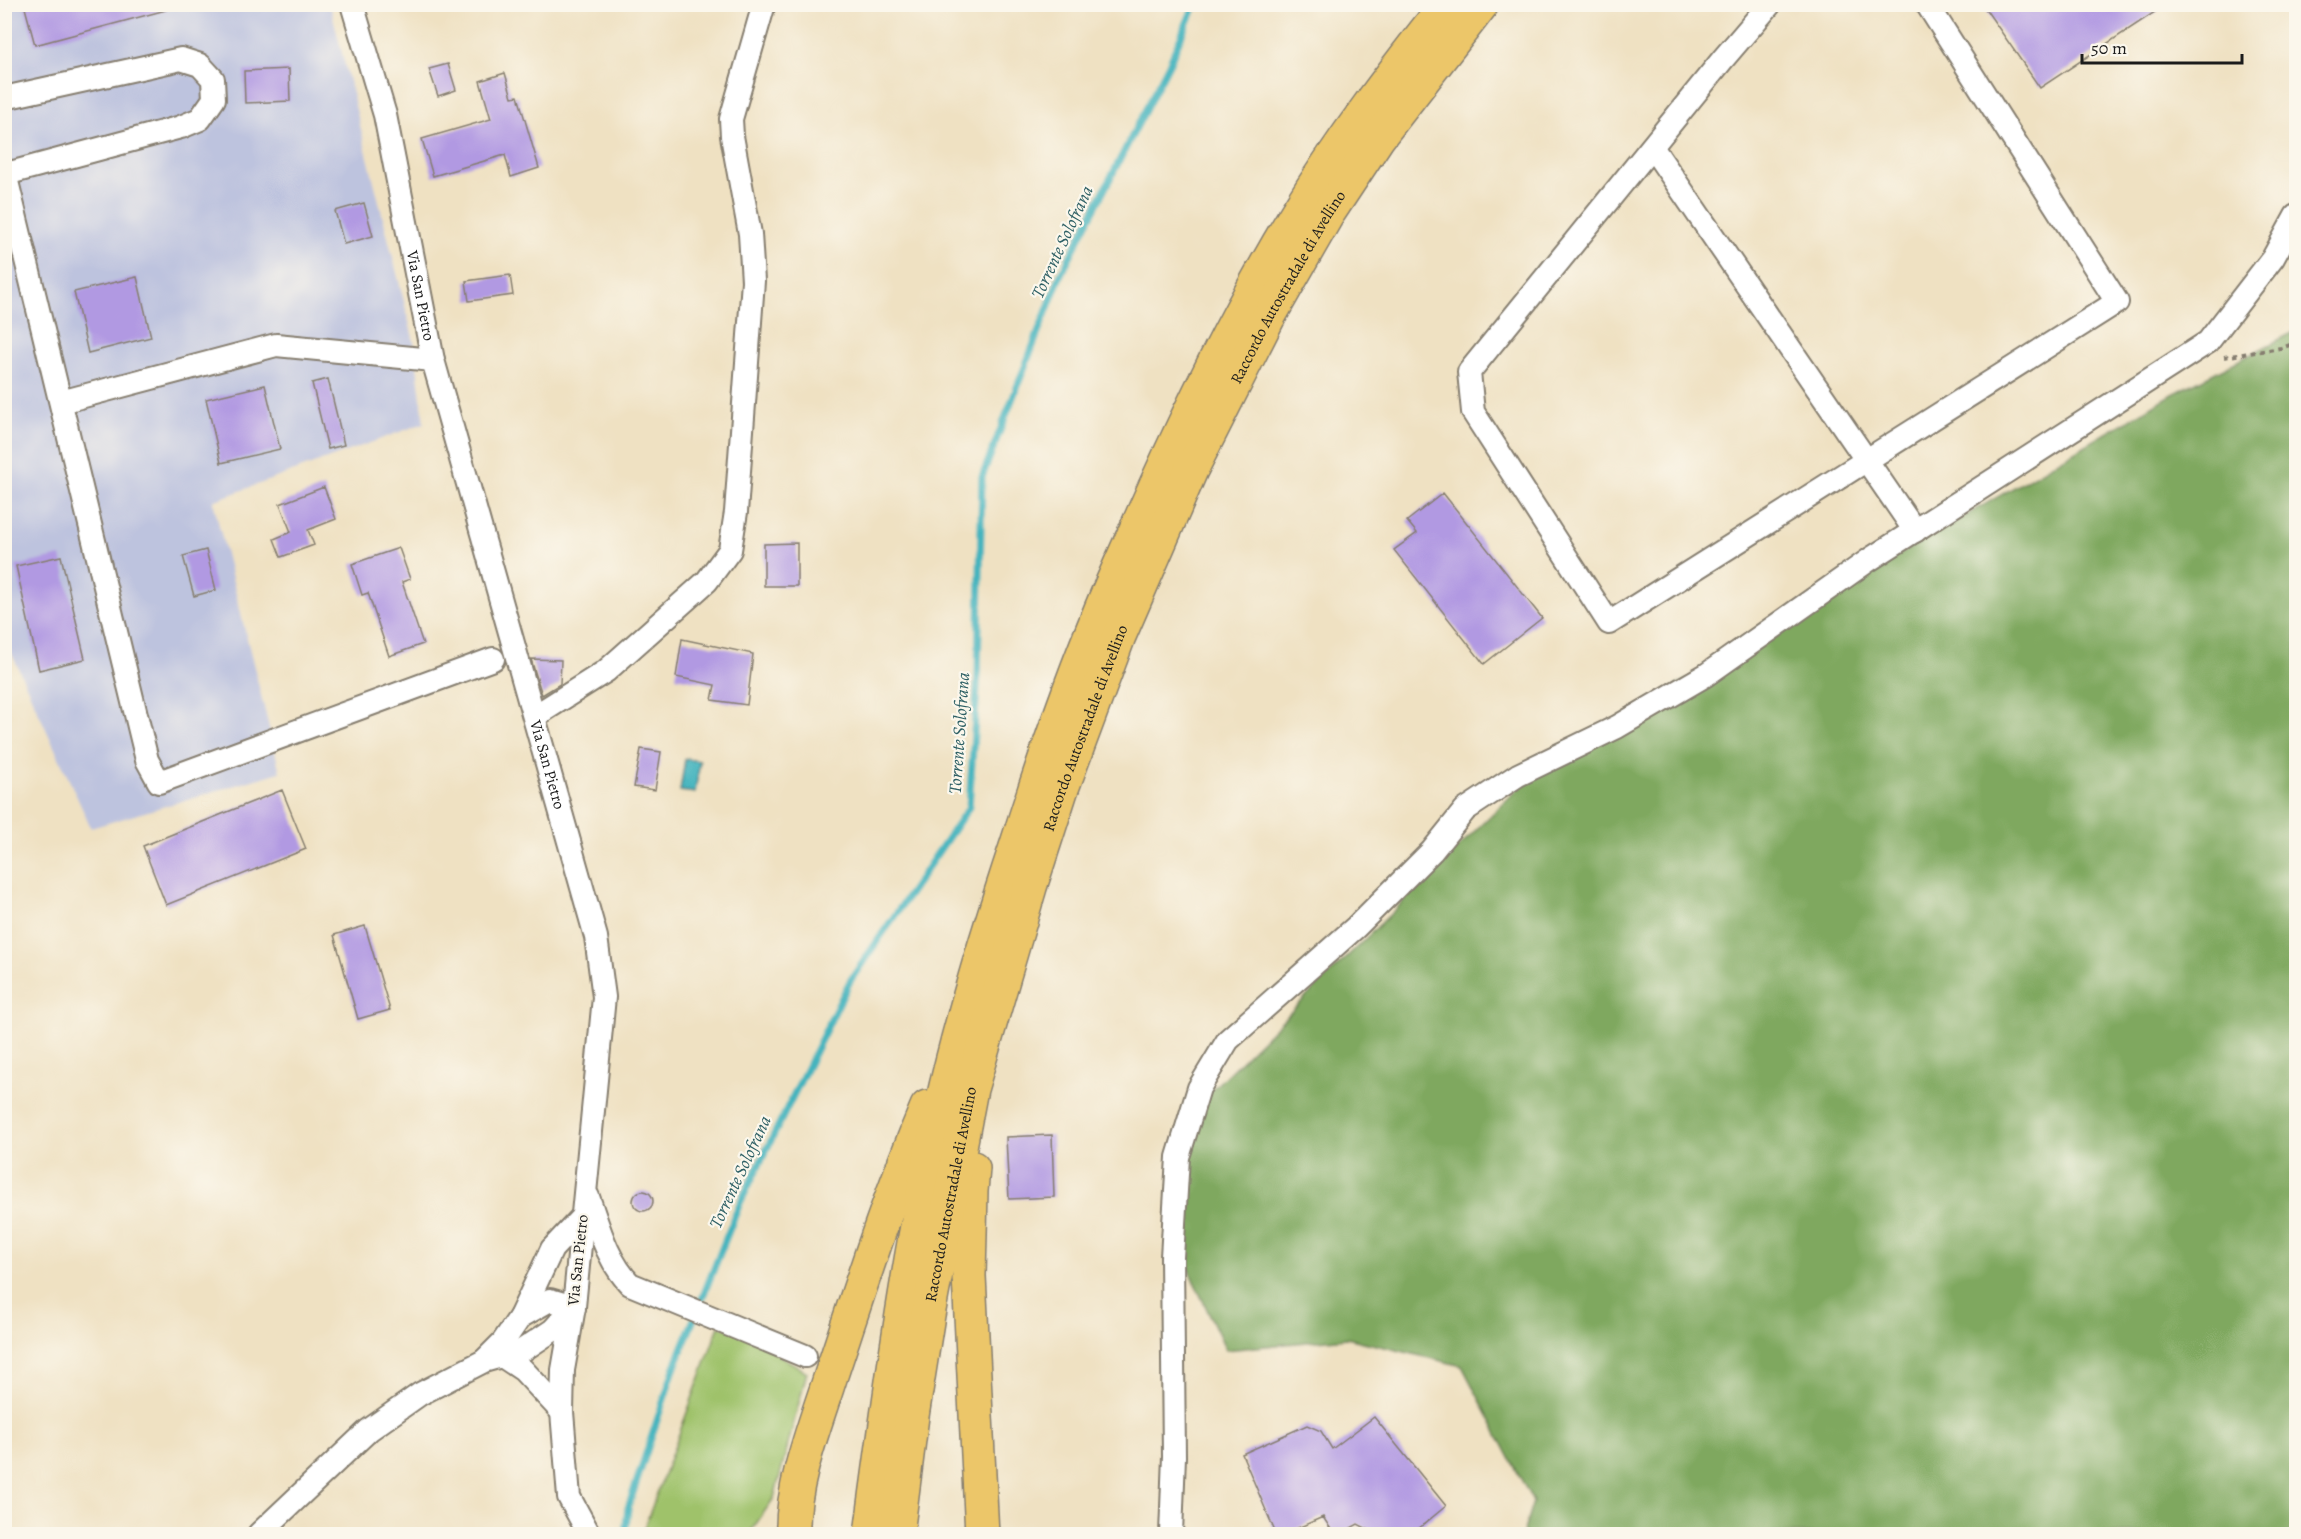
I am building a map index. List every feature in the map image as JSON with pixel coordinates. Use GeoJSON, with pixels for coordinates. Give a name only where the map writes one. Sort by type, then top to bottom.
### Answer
{"type":"FeatureCollection","features":[{"type":"Feature","properties":{"kind":"highway","name":"Raccordo Autostradale di Avellino"},"geometry":{"type":"LineString","coordinates":[[871,1534],[894,1360],[939,1118],[963,1020],[1013,854],[1070,689],[1101,608],[1174,446],[1233,328],[1297,213],[1343,141],[1447,4]]}},
{"type":"Feature","properties":{"kind":"highway","name":"Raccordo Autostradale di Avellino"},"geometry":{"type":"LineString","coordinates":[[897,1534],[912,1416],[939,1251],[970,1089],[1061,791],[1119,636],[1191,470],[1268,318],[1327,215],[1378,138],[1482,4]]}},
{"type":"Feature","properties":{"kind":"highway"},"geometry":{"type":"LineString","coordinates":[[982,1534],[969,1276],[969,1220],[975,1156],[1001,983]]}},
{"type":"Feature","properties":{"kind":"highway"},"geometry":{"type":"LineString","coordinates":[[788,1528],[804,1464],[846,1330],[906,1156],[963,1020]]}},
{"type":"Feature","properties":{"kind":"street","name":"Via San Pietro"},"geometry":{"type":"LineString","coordinates":[[352,4],[385,115],[433,360],[596,937],[604,997],[574,1307],[563,1370],[562,1412],[569,1497],[589,1534]]}},
{"type":"Feature","properties":{"kind":"street"},"geometry":{"type":"LineString","coordinates":[[535,716],[613,665],[707,581],[730,550],[736,512],[753,281],[750,234],[731,119],[764,4]]}},
{"type":"Feature","properties":{"kind":"street"},"geometry":{"type":"LineString","coordinates":[[1770,4],[1469,372],[1473,412],[1609,623],[2117,302],[1927,4]]}},
{"type":"Feature","properties":{"kind":"street"},"geometry":{"type":"LineString","coordinates":[[4,98],[181,59],[200,65],[213,79],[214,99],[201,119],[181,127],[5,172],[147,760],[159,782],[493,659]]}},
{"type":"Feature","properties":{"kind":"street"},"geometry":{"type":"LineString","coordinates":[[1652,147],[1915,531]]}},
{"type":"Feature","properties":{"kind":"street"},"geometry":{"type":"LineString","coordinates":[[1171,1534],[1174,1456],[1172,1257],[1178,1157],[1199,1088],[1228,1040],[1356,927],[1432,851],[1465,810],[1518,775],[1617,727],[1706,675],[1869,560],[2208,342],[2273,258],[2296,216]]}},
{"type":"Feature","properties":{"kind":"street"},"geometry":{"type":"LineString","coordinates":[[61,402],[276,345],[433,360]]}},
{"type":"Feature","properties":{"kind":"street"},"geometry":{"type":"LineString","coordinates":[[585,1190],[611,1259],[619,1273],[630,1284],[805,1356]]}},
{"type":"Feature","properties":{"kind":"street"},"geometry":{"type":"LineString","coordinates":[[493,1358],[520,1317],[552,1249],[583,1216]]}},
{"type":"Feature","properties":{"kind":"street"},"geometry":{"type":"LineString","coordinates":[[259,1534],[369,1430],[420,1395],[493,1358],[523,1350],[554,1330],[574,1307],[550,1300],[520,1317]]}},
{"type":"Feature","properties":{"kind":"street"},"geometry":{"type":"LineString","coordinates":[[493,1358],[523,1370],[562,1412]]}},
{"type":"Feature","properties":{"kind":"path"},"geometry":{"type":"LineString","coordinates":[[2188,355],[2220,357],[2281,348],[2296,343]]}},
{"type":"Feature","properties":{"kind":"shaded area"},"geometry":{"type":"Polygon","coordinates":[[[4,5],[330,5],[414,342],[424,423],[213,501],[280,772],[91,828],[5,639],[4,5]]]}},
{"type":"Feature","properties":{"kind":"green space"},"geometry":{"type":"Polygon","coordinates":[[[2296,331],[2296,1534],[1523,1534],[1533,1502],[1462,1366],[1347,1338],[1226,1350],[1176,1243],[1182,1119],[1544,763],[2173,394],[2296,331]]]}},
{"type":"Feature","properties":{"kind":"green space"},"geometry":{"type":"Polygon","coordinates":[[[719,1326],[744,1334],[807,1372],[774,1498],[749,1534],[642,1534],[719,1326]]]}},
{"type":"Feature","properties":{"kind":"water"},"geometry":{"type":"Polygon","coordinates":[[[685,759],[700,761],[695,793],[680,791],[685,759]]]}},
{"type":"Feature","properties":{"kind":"building"},"geometry":{"type":"Polygon","coordinates":[[[24,4],[166,4],[166,10],[35,45],[24,4]]]}},
{"type":"Feature","properties":{"kind":"building"},"geometry":{"type":"Polygon","coordinates":[[[1982,4],[2167,4],[2040,88],[1982,4]]]}},
{"type":"Feature","properties":{"kind":"building"},"geometry":{"type":"Polygon","coordinates":[[[448,64],[456,90],[438,96],[429,69],[448,64]]]}},
{"type":"Feature","properties":{"kind":"building"},"geometry":{"type":"Polygon","coordinates":[[[289,69],[290,101],[245,103],[244,71],[289,69]]]}},
{"type":"Feature","properties":{"kind":"building"},"geometry":{"type":"Polygon","coordinates":[[[505,73],[512,97],[518,96],[539,168],[511,177],[505,155],[433,176],[422,139],[491,119],[480,81],[505,73]]]}},
{"type":"Feature","properties":{"kind":"building"},"geometry":{"type":"Polygon","coordinates":[[[364,203],[373,236],[344,244],[335,211],[364,203]]]}},
{"type":"Feature","properties":{"kind":"building"},"geometry":{"type":"Polygon","coordinates":[[[510,275],[513,295],[469,301],[466,281],[510,275]]]}},
{"type":"Feature","properties":{"kind":"building"},"geometry":{"type":"Polygon","coordinates":[[[137,277],[151,337],[88,353],[74,292],[137,277]]]}},
{"type":"Feature","properties":{"kind":"building"},"geometry":{"type":"Polygon","coordinates":[[[328,379],[344,445],[328,449],[312,383],[328,379]]]}},
{"type":"Feature","properties":{"kind":"building"},"geometry":{"type":"Polygon","coordinates":[[[265,385],[280,449],[221,463],[206,399],[265,385]]]}},
{"type":"Feature","properties":{"kind":"building"},"geometry":{"type":"Polygon","coordinates":[[[324,487],[336,519],[308,530],[314,545],[281,557],[274,539],[291,532],[280,504],[324,487]]]}},
{"type":"Feature","properties":{"kind":"building"},"geometry":{"type":"Polygon","coordinates":[[[1443,493],[1542,618],[1484,664],[1394,550],[1417,533],[1407,521],[1443,493]]]}},
{"type":"Feature","properties":{"kind":"building"},"geometry":{"type":"Polygon","coordinates":[[[797,543],[797,586],[764,586],[764,544],[797,543]]]}},
{"type":"Feature","properties":{"kind":"building"},"geometry":{"type":"Polygon","coordinates":[[[399,548],[410,579],[402,582],[423,644],[389,656],[368,593],[362,595],[352,564],[399,548]]]}},
{"type":"Feature","properties":{"kind":"building"},"geometry":{"type":"Polygon","coordinates":[[[206,550],[216,590],[194,596],[183,556],[206,550]]]}},
{"type":"Feature","properties":{"kind":"building"},"geometry":{"type":"Polygon","coordinates":[[[61,556],[85,659],[39,670],[16,566],[61,556]]]}},
{"type":"Feature","properties":{"kind":"building"},"geometry":{"type":"Polygon","coordinates":[[[682,639],[753,654],[747,705],[712,700],[715,685],[676,677],[682,639]]]}},
{"type":"Feature","properties":{"kind":"building"},"geometry":{"type":"Polygon","coordinates":[[[531,659],[561,660],[560,684],[542,695],[531,659]]]}},
{"type":"Feature","properties":{"kind":"building"},"geometry":{"type":"Polygon","coordinates":[[[641,749],[661,752],[655,790],[634,787],[641,749]]]}},
{"type":"Feature","properties":{"kind":"building"},"geometry":{"type":"Polygon","coordinates":[[[282,790],[306,849],[166,905],[143,846],[282,790]]]}},
{"type":"Feature","properties":{"kind":"building"},"geometry":{"type":"Polygon","coordinates":[[[365,926],[390,1010],[358,1019],[334,935],[365,926]]]}},
{"type":"Feature","properties":{"kind":"building"},"geometry":{"type":"Polygon","coordinates":[[[1052,1135],[1054,1197],[1009,1199],[1006,1137],[1052,1135]]]}},
{"type":"Feature","properties":{"kind":"building"},"geometry":{"type":"Polygon","coordinates":[[[639,1191],[647,1191],[653,1197],[653,1205],[647,1211],[639,1211],[633,1205],[633,1197],[639,1191]]]}},
{"type":"Feature","properties":{"kind":"building"},"geometry":{"type":"Polygon","coordinates":[[[1374,1417],[1446,1506],[1412,1534],[1377,1534],[1358,1524],[1340,1534],[1334,1534],[1323,1517],[1284,1534],[1276,1534],[1242,1454],[1307,1425],[1321,1431],[1332,1449],[1374,1417]]]}},
{"type":"Feature","properties":{"kind":"waterway","name":"Torrente Solofrana"},"geometry":{"type":"LineString","coordinates":[[625,1534],[628,1508],[674,1369],[740,1203],[850,981],[969,807],[978,674],[982,477],[1061,274],[1169,64],[1195,4]]}}]}
